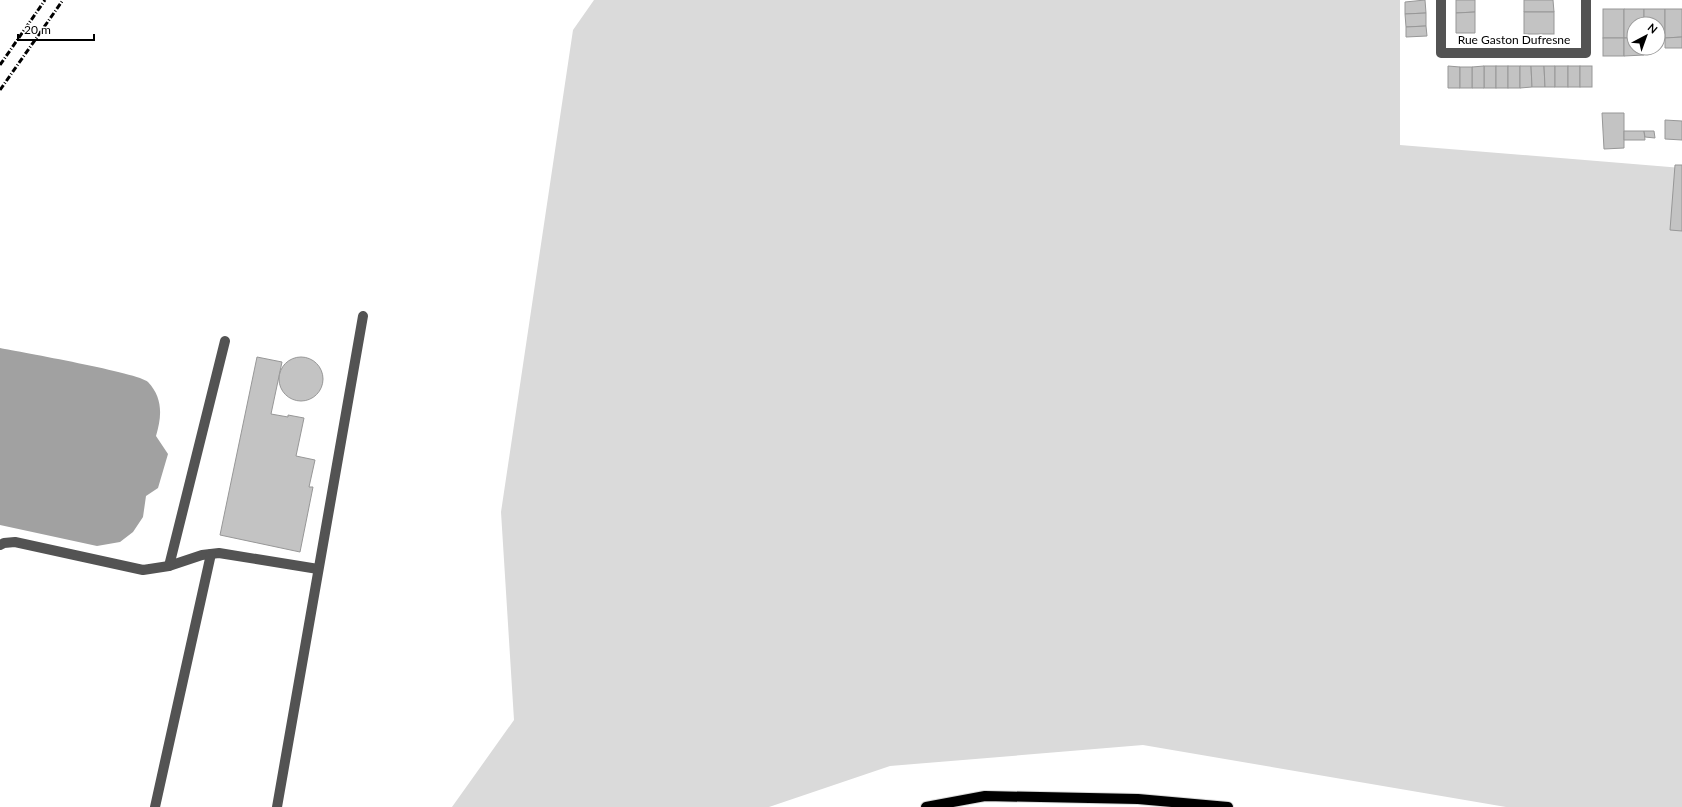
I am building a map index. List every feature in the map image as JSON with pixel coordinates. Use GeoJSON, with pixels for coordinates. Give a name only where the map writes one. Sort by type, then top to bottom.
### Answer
{"type":"FeatureCollection","features":[{"type":"Feature","properties":{"kind":"main road"},"geometry":{"type":"LineString","coordinates":[[926,807],[985,796],[1138,799],[1228,807]]}},
{"type":"Feature","properties":{"kind":"street","name":"Rue Gaston Dufresne"},"geometry":{"type":"LineString","coordinates":[[1441,0],[1441,53],[1586,53],[1586,0]]}},
{"type":"Feature","properties":{"kind":"street"},"geometry":{"type":"LineString","coordinates":[[277,807],[363,316]]}},
{"type":"Feature","properties":{"kind":"street"},"geometry":{"type":"LineString","coordinates":[[169,566],[225,341]]}},
{"type":"Feature","properties":{"kind":"street"},"geometry":{"type":"LineString","coordinates":[[0,545],[15,542],[143,570],[169,566],[202,555],[219,553],[318,569]]}},
{"type":"Feature","properties":{"kind":"street"},"geometry":{"type":"LineString","coordinates":[[155,807],[211,554]]}},
{"type":"Feature","properties":{"kind":"shaded area"},"geometry":{"type":"Polygon","coordinates":[[[594,0],[1400,0],[1400,145],[1682,168],[1682,807],[1506,807],[1143,745],[890,766],[769,807],[452,807],[514,720],[501,512],[573,30],[594,0]]]}},
{"type":"Feature","properties":{"kind":"shaded area"},"geometry":{"type":"Polygon","coordinates":[[[0,348],[124,373],[148,382],[153,388],[159,401],[160,408],[156,436],[168,454],[158,488],[146,496],[143,517],[133,532],[120,542],[97,546],[0,525],[0,348]]]}},
{"type":"Feature","properties":{"kind":"building"},"geometry":{"type":"Polygon","coordinates":[[[1425,0],[1426,13],[1405,14],[1405,2],[1425,0]]]}},
{"type":"Feature","properties":{"kind":"building"},"geometry":{"type":"Polygon","coordinates":[[[1456,0],[1475,0],[1475,12],[1456,13],[1456,0]]]}},
{"type":"Feature","properties":{"kind":"building"},"geometry":{"type":"Polygon","coordinates":[[[1524,0],[1553,0],[1554,12],[1524,12],[1524,0]]]}},
{"type":"Feature","properties":{"kind":"building"},"geometry":{"type":"Polygon","coordinates":[[[1603,9],[1624,9],[1624,38],[1603,38],[1603,9]]]}},
{"type":"Feature","properties":{"kind":"building"},"geometry":{"type":"Polygon","coordinates":[[[1624,9],[1644,9],[1644,16],[1626,16],[1626,38],[1624,38],[1624,9]]]}},
{"type":"Feature","properties":{"kind":"building"},"geometry":{"type":"Polygon","coordinates":[[[1644,9],[1665,9],[1665,16],[1644,16],[1644,9]]]}},
{"type":"Feature","properties":{"kind":"building"},"geometry":{"type":"Polygon","coordinates":[[[1665,9],[1682,9],[1682,37],[1666,38],[1665,9]]]}},
{"type":"Feature","properties":{"kind":"building"},"geometry":{"type":"Polygon","coordinates":[[[1475,12],[1475,33],[1456,33],[1456,13],[1475,12]]]}},
{"type":"Feature","properties":{"kind":"building"},"geometry":{"type":"Polygon","coordinates":[[[1524,12],[1554,12],[1554,34],[1524,34],[1524,12]]]}},
{"type":"Feature","properties":{"kind":"building"},"geometry":{"type":"Polygon","coordinates":[[[1426,13],[1426,26],[1406,27],[1405,14],[1426,13]]]}},
{"type":"Feature","properties":{"kind":"building"},"geometry":{"type":"Polygon","coordinates":[[[1426,26],[1427,36],[1406,37],[1406,27],[1426,26]]]}},
{"type":"Feature","properties":{"kind":"building"},"geometry":{"type":"Polygon","coordinates":[[[1682,37],[1682,48],[1666,48],[1666,38],[1682,37]]]}},
{"type":"Feature","properties":{"kind":"building"},"geometry":{"type":"Polygon","coordinates":[[[1603,38],[1624,38],[1624,56],[1603,56],[1603,38]]]}},
{"type":"Feature","properties":{"kind":"building"},"geometry":{"type":"Polygon","coordinates":[[[1624,38],[1626,38],[1626,56],[1624,56],[1624,38]]]}},
{"type":"Feature","properties":{"kind":"building"},"geometry":{"type":"Polygon","coordinates":[[[1448,66],[1460,67],[1460,88],[1448,88],[1448,66]]]}},
{"type":"Feature","properties":{"kind":"building"},"geometry":{"type":"Polygon","coordinates":[[[1484,66],[1496,66],[1496,88],[1484,88],[1484,66]]]}},
{"type":"Feature","properties":{"kind":"building"},"geometry":{"type":"Polygon","coordinates":[[[1484,66],[1484,88],[1472,88],[1472,67],[1484,66]]]}},
{"type":"Feature","properties":{"kind":"building"},"geometry":{"type":"Polygon","coordinates":[[[1496,66],[1508,66],[1508,88],[1496,88],[1496,66]]]}},
{"type":"Feature","properties":{"kind":"building"},"geometry":{"type":"Polygon","coordinates":[[[1508,66],[1520,66],[1520,88],[1508,88],[1508,66]]]}},
{"type":"Feature","properties":{"kind":"building"},"geometry":{"type":"Polygon","coordinates":[[[1520,66],[1531,66],[1532,87],[1520,88],[1520,66]]]}},
{"type":"Feature","properties":{"kind":"building"},"geometry":{"type":"Polygon","coordinates":[[[1531,66],[1544,66],[1545,87],[1532,87],[1531,66]]]}},
{"type":"Feature","properties":{"kind":"building"},"geometry":{"type":"Polygon","coordinates":[[[1544,66],[1555,66],[1555,87],[1545,87],[1544,66]]]}},
{"type":"Feature","properties":{"kind":"building"},"geometry":{"type":"Polygon","coordinates":[[[1555,66],[1568,66],[1568,87],[1555,87],[1555,66]]]}},
{"type":"Feature","properties":{"kind":"building"},"geometry":{"type":"Polygon","coordinates":[[[1568,66],[1580,66],[1580,87],[1568,87],[1568,66]]]}},
{"type":"Feature","properties":{"kind":"building"},"geometry":{"type":"Polygon","coordinates":[[[1580,66],[1592,66],[1592,87],[1580,87],[1580,66]]]}},
{"type":"Feature","properties":{"kind":"building"},"geometry":{"type":"Polygon","coordinates":[[[1460,67],[1472,67],[1472,88],[1460,88],[1460,67]]]}},
{"type":"Feature","properties":{"kind":"building"},"geometry":{"type":"Polygon","coordinates":[[[1602,113],[1624,113],[1624,148],[1604,149],[1602,113]]]}},
{"type":"Feature","properties":{"kind":"building"},"geometry":{"type":"Polygon","coordinates":[[[1665,120],[1682,121],[1682,140],[1665,139],[1665,120]]]}},
{"type":"Feature","properties":{"kind":"building"},"geometry":{"type":"Polygon","coordinates":[[[1624,131],[1644,131],[1645,140],[1624,140],[1624,131]]]}},
{"type":"Feature","properties":{"kind":"building"},"geometry":{"type":"Polygon","coordinates":[[[1644,131],[1654,131],[1655,138],[1645,137],[1644,131]]]}},
{"type":"Feature","properties":{"kind":"building"},"geometry":{"type":"Polygon","coordinates":[[[1675,165],[1682,165],[1682,231],[1670,230],[1675,165]]]}},
{"type":"Feature","properties":{"kind":"building"},"geometry":{"type":"Polygon","coordinates":[[[257,357],[282,362],[271,414],[304,418],[296,456],[315,460],[309,487],[313,487],[300,552],[220,535],[257,357]]]}},
{"type":"Feature","properties":{"kind":"building"},"geometry":{"type":"Polygon","coordinates":[[[301,357],[313,361],[319,367],[323,379],[319,391],[313,397],[301,401],[289,397],[283,391],[279,379],[283,367],[289,361],[301,357]]]}},
{"type":"Feature","properties":{"kind":"railway"},"geometry":{"type":"LineString","coordinates":[[0,65],[45,0]]}},
{"type":"Feature","properties":{"kind":"railway"},"geometry":{"type":"LineString","coordinates":[[0,90],[63,0]]}}]}
